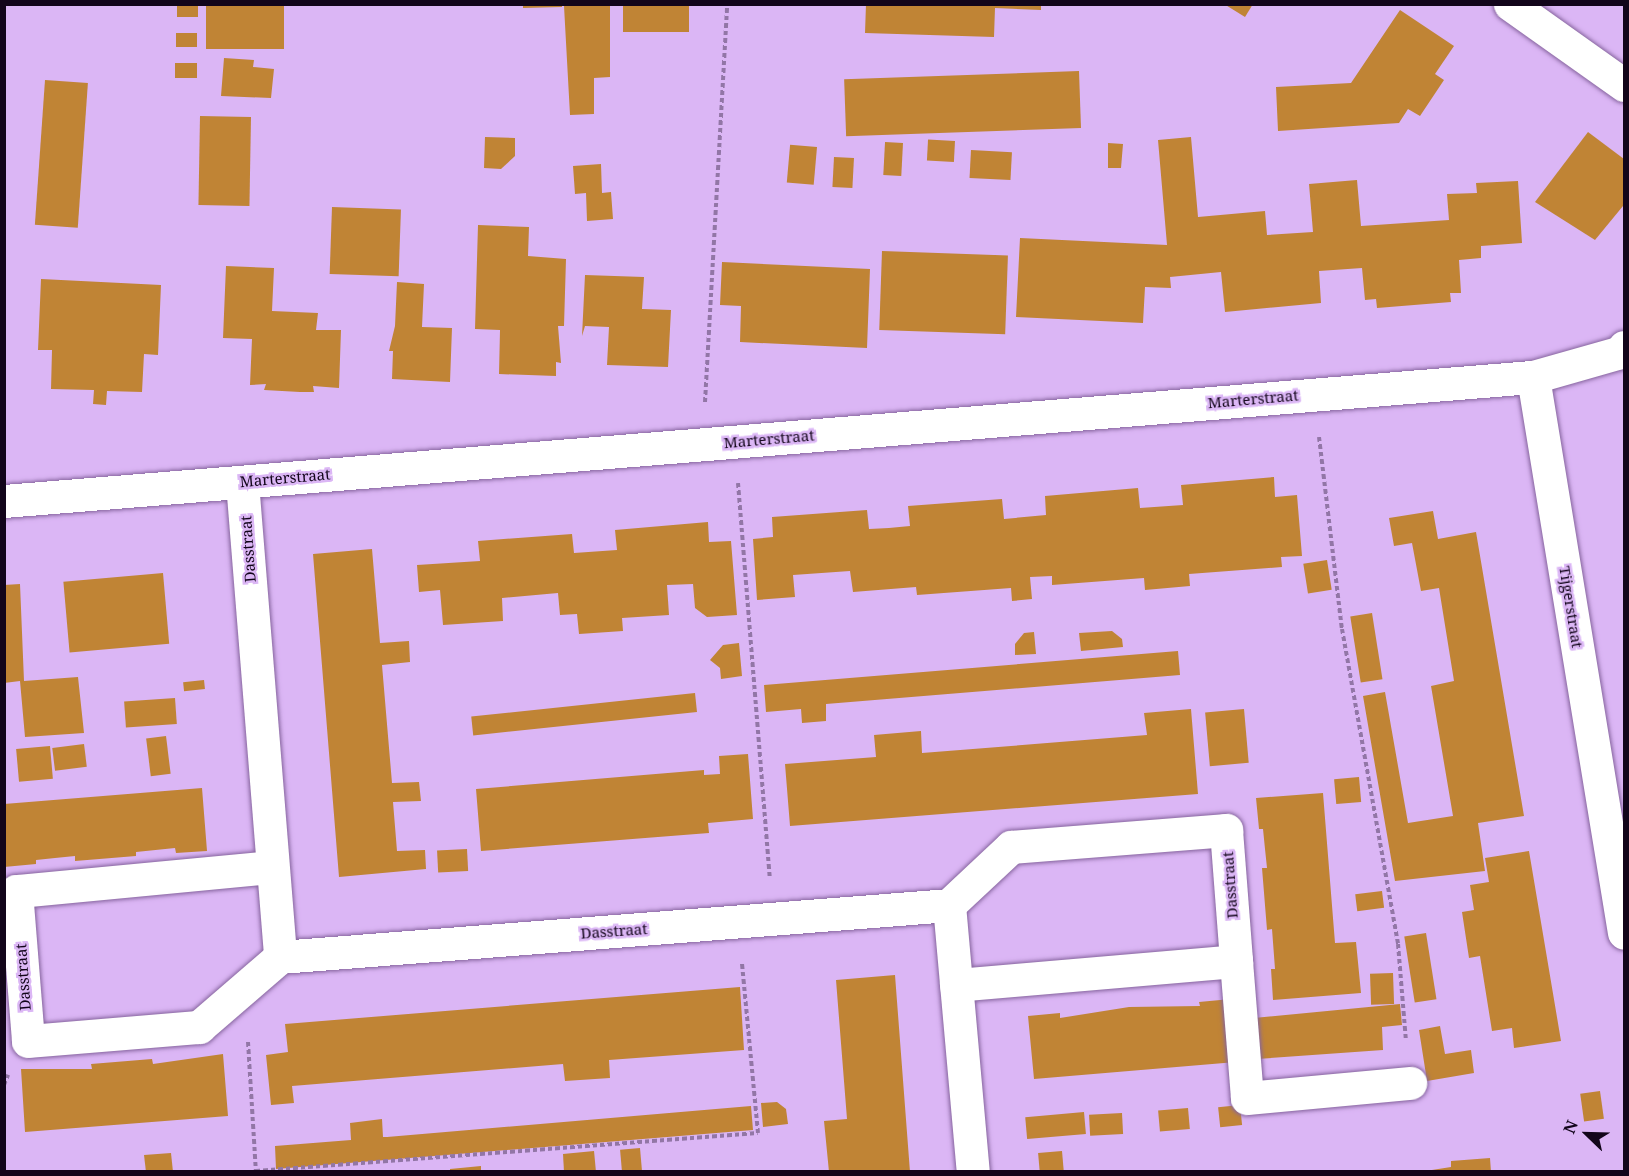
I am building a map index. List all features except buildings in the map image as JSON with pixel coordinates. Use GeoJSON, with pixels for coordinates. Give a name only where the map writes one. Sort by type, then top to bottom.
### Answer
{"type":"FeatureCollection","features":[{"type":"Feature","properties":{"kind":"street"},"geometry":{"type":"LineString","coordinates":[[1510,4],[1624,85]]}},
{"type":"Feature","properties":{"kind":"street"},"geometry":{"type":"LineString","coordinates":[[1533,377],[1621,352],[1624,347]]}},
{"type":"Feature","properties":{"kind":"street","name":"Marterstraat"},"geometry":{"type":"LineString","coordinates":[[4,501],[1533,377]]}},
{"type":"Feature","properties":{"kind":"street","name":"Tijgerstraat"},"geometry":{"type":"LineString","coordinates":[[1533,377],[1624,933]]}},
{"type":"Feature","properties":{"kind":"street","name":"Dasstraat"},"geometry":{"type":"LineString","coordinates":[[242,482],[280,957]]}},
{"type":"Feature","properties":{"kind":"street","name":"Dasstraat"},"geometry":{"type":"LineString","coordinates":[[273,867],[16,891],[28,1041],[199,1027],[280,957],[949,905],[1011,847],[1226,830],[1236,961]]}},
{"type":"Feature","properties":{"kind":"street"},"geometry":{"type":"LineString","coordinates":[[949,905],[973,1172]]}},
{"type":"Feature","properties":{"kind":"street"},"geometry":{"type":"LineString","coordinates":[[956,985],[1236,961],[1247,1098],[1410,1083]]}},
{"type":"Feature","properties":{"kind":"path"},"geometry":{"type":"LineString","coordinates":[[702,444],[727,4]]}},
{"type":"Feature","properties":{"kind":"path"},"geometry":{"type":"LineString","coordinates":[[1314,394],[1342,629],[1398,944],[1410,1083]]}},
{"type":"Feature","properties":{"kind":"path"},"geometry":{"type":"LineString","coordinates":[[735,442],[773,919]]}},
{"type":"Feature","properties":{"kind":"path"},"geometry":{"type":"LineString","coordinates":[[244,988],[256,1171],[758,1133],[738,922]]}}]}
